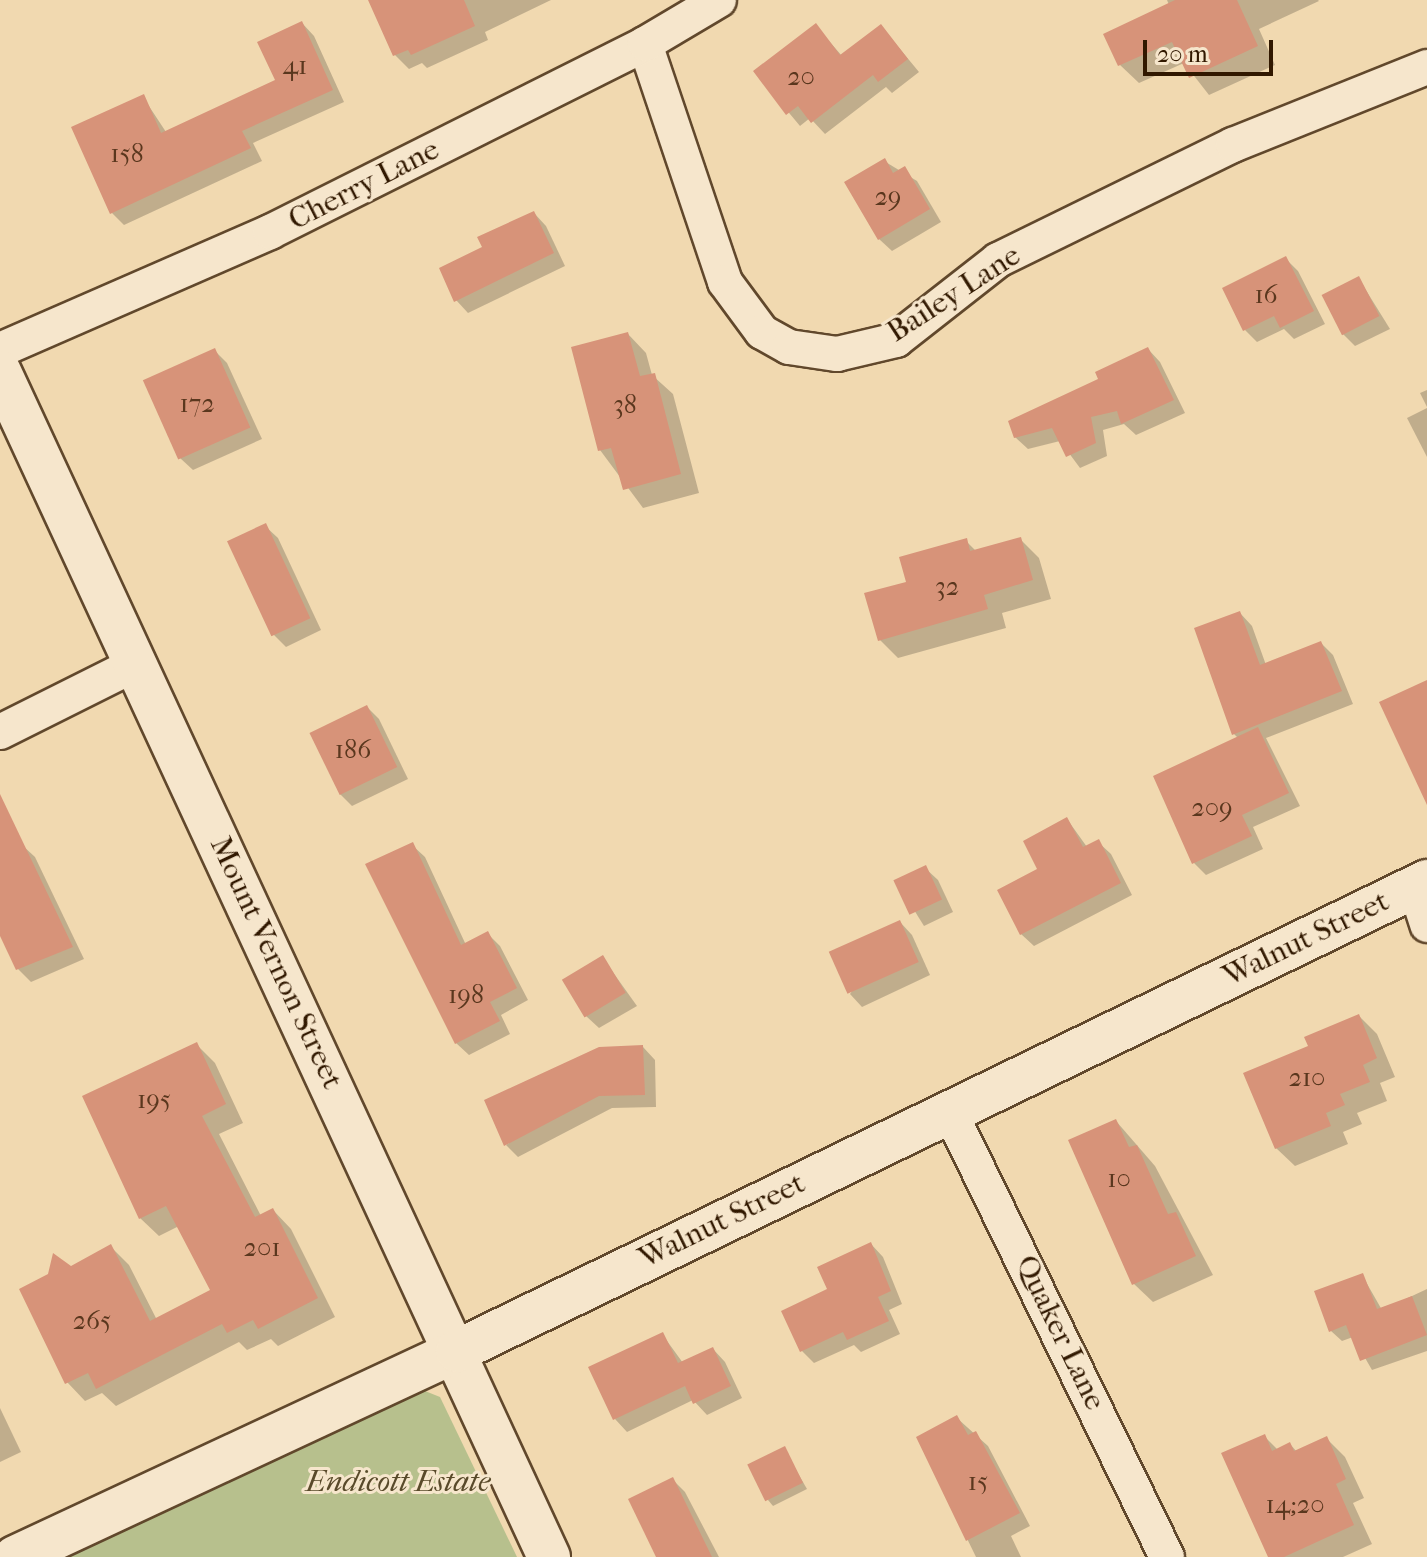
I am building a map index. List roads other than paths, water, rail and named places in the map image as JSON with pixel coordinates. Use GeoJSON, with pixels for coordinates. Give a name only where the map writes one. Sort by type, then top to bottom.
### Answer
{"type":"FeatureCollection","features":[{"type":"Feature","properties":{"kind":"street","name":"Cherry Lane"},"geometry":{"type":"LineString","coordinates":[[0,350],[270,232],[645,44],[719,0]]}},
{"type":"Feature","properties":{"kind":"street","name":"Bailey Lane"},"geometry":{"type":"LineString","coordinates":[[645,44],[725,282],[762,332],[789,347],[837,354],[896,340],[998,260],[1233,145],[1427,67]]}},
{"type":"Feature","properties":{"kind":"street","name":"Mount Vernon Street"},"geometry":{"type":"LineString","coordinates":[[0,372],[457,1351],[549,1557]]}},
{"type":"Feature","properties":{"kind":"street"},"geometry":{"type":"LineString","coordinates":[[0,732],[136,664]]}},
{"type":"Feature","properties":{"kind":"street","name":"Walnut Street"},"geometry":{"type":"LineString","coordinates":[[15,1557],[457,1351],[949,1110],[1423,898]]}},
{"type":"Feature","properties":{"kind":"street","name":"Quaker Lane"},"geometry":{"type":"LineString","coordinates":[[949,1110],[1167,1557]]}},
{"type":"Feature","properties":{"kind":"park label","name":"Endicott Estate"},"geometry":{"type":"Point","coordinates":[398,1482]}}]}
